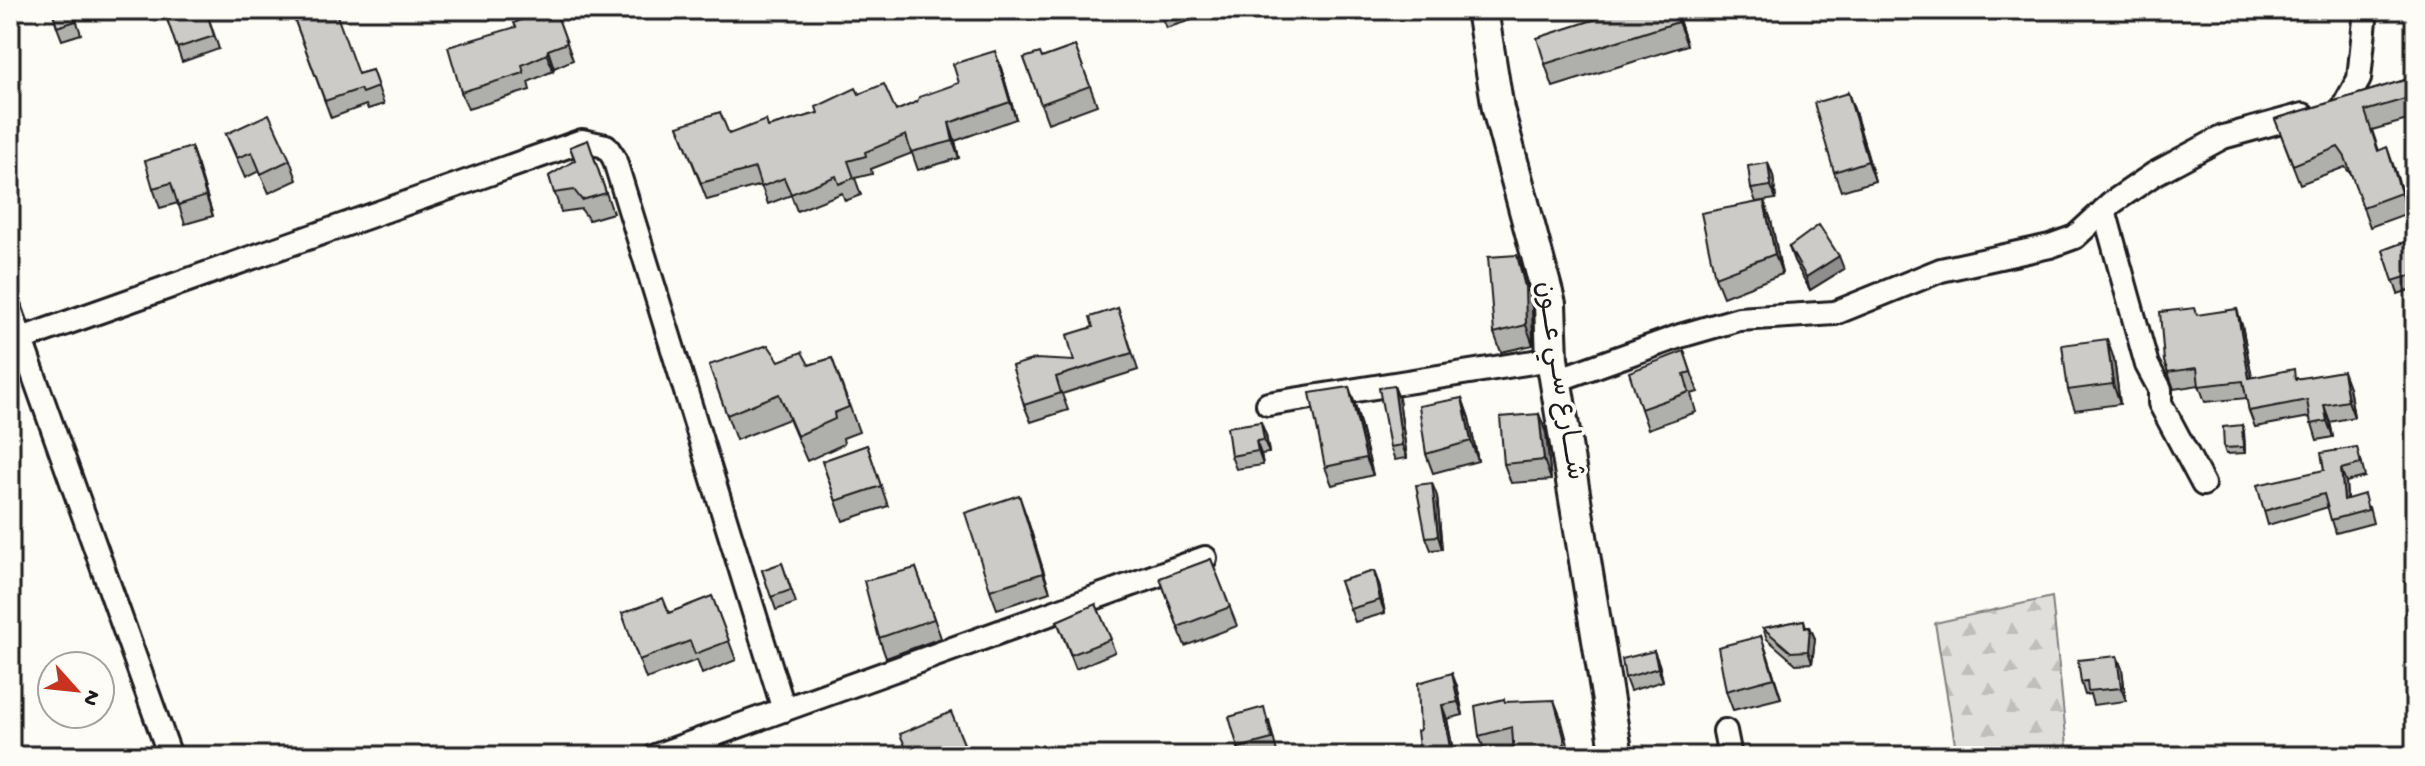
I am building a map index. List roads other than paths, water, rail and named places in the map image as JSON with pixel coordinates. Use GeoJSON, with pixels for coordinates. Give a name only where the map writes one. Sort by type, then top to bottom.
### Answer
{"type":"FeatureCollection","features":[{"type":"Feature","properties":{"kind":"street","name":"شــــارع ســي عـــون"},"geometry":{"type":"LineString","coordinates":[[1482,10],[1498,109],[1550,304],[1554,370],[1617,756]]}},
{"type":"Feature","properties":{"kind":"street"},"geometry":{"type":"LineString","coordinates":[[2345,104],[2359,79],[2366,10]]}},
{"type":"Feature","properties":{"kind":"street"},"geometry":{"type":"LineString","coordinates":[[1268,404],[1554,370],[1739,319],[1835,313],[1905,282],[2075,237],[2104,210],[2154,174],[2223,137],[2373,97]]}},
{"type":"Feature","properties":{"kind":"street"},"geometry":{"type":"LineString","coordinates":[[15,341],[582,141],[606,146],[614,158],[784,710]]}},
{"type":"Feature","properties":{"kind":"street"},"geometry":{"type":"LineString","coordinates":[[2104,210],[2147,365],[2160,389],[2160,403],[2203,484]]}},
{"type":"Feature","properties":{"kind":"street"},"geometry":{"type":"LineString","coordinates":[[10,309],[15,341],[170,756]]}},
{"type":"Feature","properties":{"kind":"street"},"geometry":{"type":"LineString","coordinates":[[655,756],[1205,558]]}},
{"type":"Feature","properties":{"kind":"street"},"geometry":{"type":"LineString","coordinates":[[1725,731],[1730,756]]}}]}
